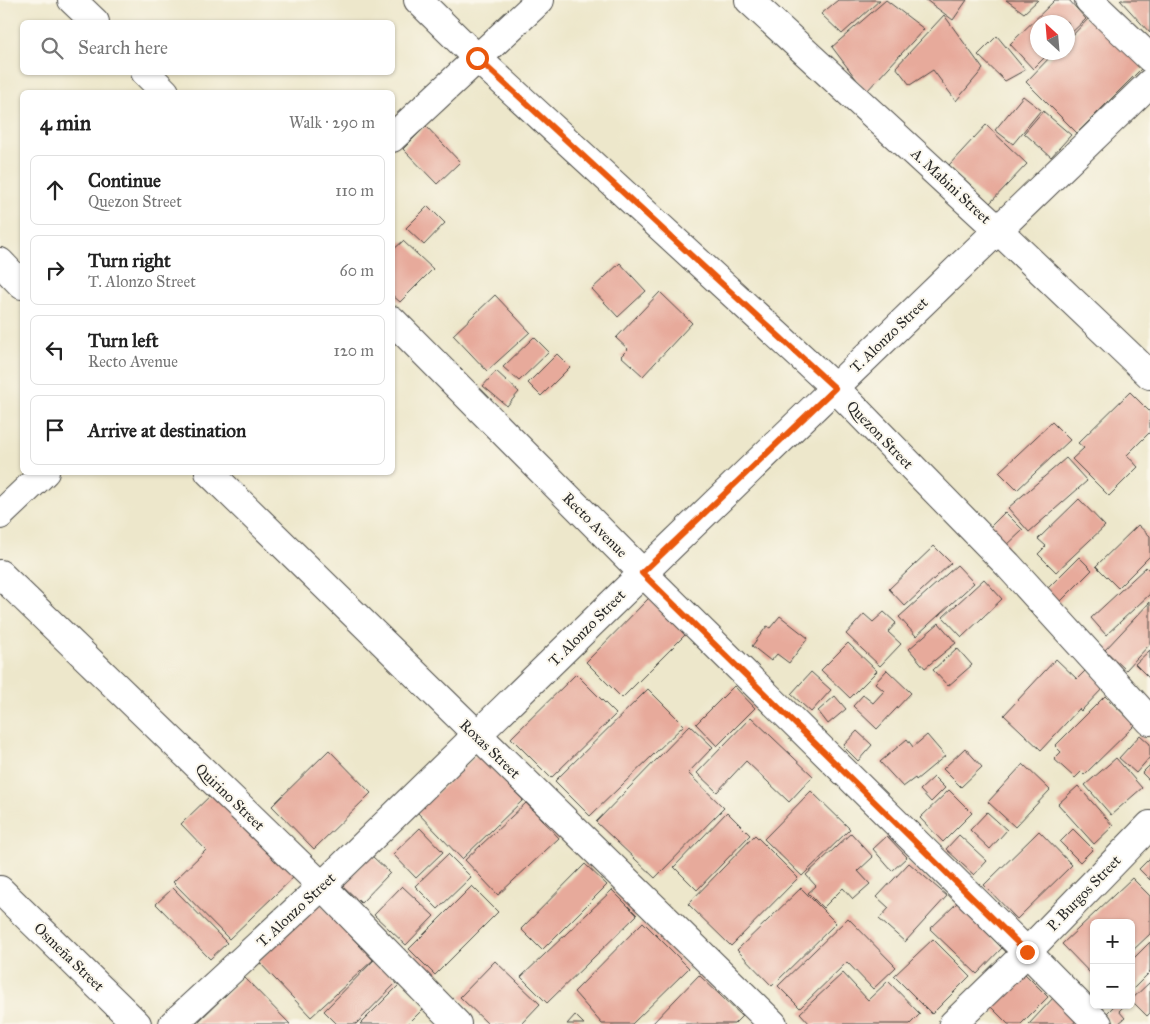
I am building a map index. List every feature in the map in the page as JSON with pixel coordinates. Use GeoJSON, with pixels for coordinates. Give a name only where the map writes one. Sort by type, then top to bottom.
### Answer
{"type":"FeatureCollection","features":[{"type":"Feature","properties":{"kind":"street"},"geometry":{"type":"LineString","coordinates":[[72,0],[93,20]]}},
{"type":"Feature","properties":{"kind":"street","name":"Quezon Street"},"geometry":{"type":"LineString","coordinates":[[418,0],[477,58],[835,388],[1008,565],[1150,722]]}},
{"type":"Feature","properties":{"kind":"street"},"geometry":{"type":"LineString","coordinates":[[395,135],[540,0]]}},
{"type":"Feature","properties":{"kind":"street","name":"A. Mabini Street"},"geometry":{"type":"LineString","coordinates":[[749,0],[997,229],[1150,375]]}},
{"type":"Feature","properties":{"kind":"street"},"geometry":{"type":"LineString","coordinates":[[1089,0],[1150,58]]}},
{"type":"Feature","properties":{"kind":"street"},"geometry":{"type":"LineString","coordinates":[[148,75],[163,90]]}},
{"type":"Feature","properties":{"kind":"street","name":"T. Alonzo Street"},"geometry":{"type":"LineString","coordinates":[[173,1024],[322,886],[642,573],[1150,83]]}},
{"type":"Feature","properties":{"kind":"street"},"geometry":{"type":"LineString","coordinates":[[0,262],[20,283]]}},
{"type":"Feature","properties":{"kind":"street","name":"Recto Avenue"},"geometry":{"type":"LineString","coordinates":[[395,323],[642,573],[1098,1024]]}},
{"type":"Feature","properties":{"kind":"street"},"geometry":{"type":"LineString","coordinates":[[0,515],[42,475]]}},
{"type":"Feature","properties":{"kind":"street","name":"Roxas Street"},"geometry":{"type":"LineString","coordinates":[[213,475],[477,736],[773,1024]]}},
{"type":"Feature","properties":{"kind":"street","name":"Quirino Street"},"geometry":{"type":"LineString","coordinates":[[0,574],[322,886],[457,1024]]}},
{"type":"Feature","properties":{"kind":"street","name":"P. Burgos Street"},"geometry":{"type":"LineString","coordinates":[[953,1024],[1027,952],[1150,825]]}},
{"type":"Feature","properties":{"kind":"street","name":"Osmeña Street"},"geometry":{"type":"LineString","coordinates":[[0,890],[137,1024]]}},
{"type":"Feature","properties":{"kind":"building"},"geometry":{"type":"Polygon","coordinates":[[[838,0],[880,0],[842,34],[821,14],[838,0]]]}},
{"type":"Feature","properties":{"kind":"building"},"geometry":{"type":"Polygon","coordinates":[[[886,0],[924,29],[866,92],[832,47],[886,0]]]}},
{"type":"Feature","properties":{"kind":"building"},"geometry":{"type":"Polygon","coordinates":[[[926,0],[967,0],[953,20],[926,0]]]}},
{"type":"Feature","properties":{"kind":"building"},"geometry":{"type":"Polygon","coordinates":[[[1006,0],[1038,0],[1024,13],[1006,0]]]}},
{"type":"Feature","properties":{"kind":"building"},"geometry":{"type":"Polygon","coordinates":[[[1055,0],[1069,0],[1086,19],[1075,29],[1075,15],[1040,15],[1055,0]]]}},
{"type":"Feature","properties":{"kind":"building"},"geometry":{"type":"Polygon","coordinates":[[[1120,0],[1150,0],[1150,33],[1120,0]]]}},
{"type":"Feature","properties":{"kind":"building"},"geometry":{"type":"Polygon","coordinates":[[[944,15],[983,69],[956,101],[933,70],[910,85],[896,67],[944,15]]]}},
{"type":"Feature","properties":{"kind":"building"},"geometry":{"type":"Polygon","coordinates":[[[1091,16],[1143,67],[1077,133],[1026,82],[1047,60],[1075,60],[1075,33],[1091,16]]]}},
{"type":"Feature","properties":{"kind":"building"},"geometry":{"type":"Polygon","coordinates":[[[1030,24],[1030,60],[1042,60],[1033,69],[1010,44],[1030,24]]]}},
{"type":"Feature","properties":{"kind":"building"},"geometry":{"type":"Polygon","coordinates":[[[997,36],[1025,70],[1005,81],[978,55],[997,36]]]}},
{"type":"Feature","properties":{"kind":"building"},"geometry":{"type":"Polygon","coordinates":[[[1023,96],[1041,110],[1013,144],[995,130],[1023,96]]]}},
{"type":"Feature","properties":{"kind":"building"},"geometry":{"type":"Polygon","coordinates":[[[1043,111],[1071,135],[1051,157],[1024,133],[1043,111]]]}},
{"type":"Feature","properties":{"kind":"building"},"geometry":{"type":"Polygon","coordinates":[[[986,125],[1027,164],[990,203],[949,165],[986,125]]]}},
{"type":"Feature","properties":{"kind":"building"},"geometry":{"type":"Polygon","coordinates":[[[426,126],[460,162],[437,184],[403,149],[426,126]]]}},
{"type":"Feature","properties":{"kind":"building"},"geometry":{"type":"Polygon","coordinates":[[[428,206],[445,223],[424,245],[406,228],[428,206]]]}},
{"type":"Feature","properties":{"kind":"building"},"geometry":{"type":"Polygon","coordinates":[[[403,241],[433,269],[400,302],[395,298],[395,248],[403,241]]]}},
{"type":"Feature","properties":{"kind":"building"},"geometry":{"type":"Polygon","coordinates":[[[620,263],[646,291],[618,317],[592,289],[620,263]]]}},
{"type":"Feature","properties":{"kind":"building"},"geometry":{"type":"Polygon","coordinates":[[[660,292],[692,323],[643,376],[621,356],[628,349],[616,338],[660,292]]]}},
{"type":"Feature","properties":{"kind":"building"},"geometry":{"type":"Polygon","coordinates":[[[495,295],[530,332],[487,371],[453,335],[495,295]]]}},
{"type":"Feature","properties":{"kind":"building"},"geometry":{"type":"Polygon","coordinates":[[[534,337],[549,352],[519,381],[503,367],[534,337]]]}},
{"type":"Feature","properties":{"kind":"building"},"geometry":{"type":"Polygon","coordinates":[[[557,354],[570,367],[541,396],[528,383],[557,354]]]}},
{"type":"Feature","properties":{"kind":"building"},"geometry":{"type":"Polygon","coordinates":[[[496,371],[519,392],[507,406],[483,386],[496,371]]]}},
{"type":"Feature","properties":{"kind":"building"},"geometry":{"type":"Polygon","coordinates":[[[1130,392],[1150,412],[1150,432],[1127,455],[1138,467],[1109,496],[1072,459],[1084,448],[1078,443],[1130,392]]]}},
{"type":"Feature","properties":{"kind":"building"},"geometry":{"type":"Polygon","coordinates":[[[1052,422],[1070,440],[1017,490],[999,472],[1052,422]]]}},
{"type":"Feature","properties":{"kind":"building"},"geometry":{"type":"Polygon","coordinates":[[[1066,458],[1087,481],[1029,532],[1008,508],[1066,458]]]}},
{"type":"Feature","properties":{"kind":"building"},"geometry":{"type":"Polygon","coordinates":[[[1079,499],[1105,526],[1056,572],[1038,554],[1046,546],[1038,539],[1079,499]]]}},
{"type":"Feature","properties":{"kind":"building"},"geometry":{"type":"Polygon","coordinates":[[[1005,512],[1023,530],[1004,548],[987,530],[1005,512]]]}},
{"type":"Feature","properties":{"kind":"building"},"geometry":{"type":"Polygon","coordinates":[[[1138,525],[1150,536],[1150,556],[1118,588],[1096,566],[1138,525]]]}},
{"type":"Feature","properties":{"kind":"building"},"geometry":{"type":"Polygon","coordinates":[[[934,546],[951,563],[905,606],[889,589],[934,546]]]}},
{"type":"Feature","properties":{"kind":"building"},"geometry":{"type":"Polygon","coordinates":[[[1079,557],[1092,570],[1058,604],[1045,591],[1079,557]]]}},
{"type":"Feature","properties":{"kind":"building"},"geometry":{"type":"Polygon","coordinates":[[[957,565],[974,583],[916,636],[899,617],[957,565]]]}},
{"type":"Feature","properties":{"kind":"building"},"geometry":{"type":"Polygon","coordinates":[[[1146,567],[1150,571],[1150,594],[1106,635],[1091,618],[1146,567]]]}},
{"type":"Feature","properties":{"kind":"building"},"geometry":{"type":"Polygon","coordinates":[[[984,579],[1002,599],[962,637],[943,617],[984,579]]]}},
{"type":"Feature","properties":{"kind":"building"},"geometry":{"type":"Polygon","coordinates":[[[649,598],[686,634],[622,698],[586,662],[649,598]]]}},
{"type":"Feature","properties":{"kind":"building"},"geometry":{"type":"Polygon","coordinates":[[[1150,602],[1150,644],[1126,670],[1105,650],[1150,602]]]}},
{"type":"Feature","properties":{"kind":"building"},"geometry":{"type":"Polygon","coordinates":[[[884,612],[896,623],[888,632],[901,644],[880,666],[846,634],[864,614],[873,622],[884,612]]]}},
{"type":"Feature","properties":{"kind":"building"},"geometry":{"type":"Polygon","coordinates":[[[780,616],[808,638],[789,663],[777,654],[771,661],[752,646],[767,626],[770,628],[780,616]]]}},
{"type":"Feature","properties":{"kind":"building"},"geometry":{"type":"Polygon","coordinates":[[[939,623],[956,643],[925,668],[909,649],[939,623]]]}},
{"type":"Feature","properties":{"kind":"building"},"geometry":{"type":"Polygon","coordinates":[[[848,643],[877,671],[850,698],[821,670],[848,643]]]}},
{"type":"Feature","properties":{"kind":"building"},"geometry":{"type":"Polygon","coordinates":[[[957,648],[972,665],[948,686],[933,670],[957,648]]]}},
{"type":"Feature","properties":{"kind":"building"},"geometry":{"type":"Polygon","coordinates":[[[1150,650],[1150,679],[1135,664],[1150,650]]]}},
{"type":"Feature","properties":{"kind":"building"},"geometry":{"type":"Polygon","coordinates":[[[1056,659],[1077,679],[1087,669],[1105,686],[1081,711],[1079,709],[1041,750],[1004,715],[1056,659]]]}},
{"type":"Feature","properties":{"kind":"building"},"geometry":{"type":"Polygon","coordinates":[[[887,670],[911,693],[877,729],[853,706],[863,695],[873,703],[884,691],[875,683],[887,670]]]}},
{"type":"Feature","properties":{"kind":"building"},"geometry":{"type":"Polygon","coordinates":[[[811,672],[831,690],[811,712],[791,694],[811,672]]]}},
{"type":"Feature","properties":{"kind":"building"},"geometry":{"type":"Polygon","coordinates":[[[576,674],[616,714],[551,778],[511,738],[576,674]]]}},
{"type":"Feature","properties":{"kind":"building"},"geometry":{"type":"Polygon","coordinates":[[[734,686],[755,708],[717,746],[696,724],[734,686]]]}},
{"type":"Feature","properties":{"kind":"building"},"geometry":{"type":"Polygon","coordinates":[[[648,689],[684,725],[590,816],[555,781],[648,689]]]}},
{"type":"Feature","properties":{"kind":"building"},"geometry":{"type":"Polygon","coordinates":[[[835,696],[846,709],[828,724],[818,711],[835,696]]]}},
{"type":"Feature","properties":{"kind":"building"},"geometry":{"type":"Polygon","coordinates":[[[1105,696],[1135,725],[1084,775],[1081,772],[1075,778],[1054,759],[1061,752],[1055,746],[1105,696]]]}},
{"type":"Feature","properties":{"kind":"building"},"geometry":{"type":"Polygon","coordinates":[[[751,717],[813,776],[789,802],[746,761],[717,792],[697,773],[751,717]]]}},
{"type":"Feature","properties":{"kind":"building"},"geometry":{"type":"Polygon","coordinates":[[[690,725],[713,747],[688,773],[724,808],[655,878],[596,822],[690,725]]]}},
{"type":"Feature","properties":{"kind":"building"},"geometry":{"type":"Polygon","coordinates":[[[857,731],[872,745],[858,761],[843,746],[857,731]]]}},
{"type":"Feature","properties":{"kind":"building"},"geometry":{"type":"Polygon","coordinates":[[[927,735],[945,756],[916,780],[915,778],[903,787],[880,762],[907,739],[913,747],[927,735]]]}},
{"type":"Feature","properties":{"kind":"building"},"geometry":{"type":"Polygon","coordinates":[[[1140,735],[1150,744],[1150,757],[1136,773],[1119,758],[1140,735]]]}},
{"type":"Feature","properties":{"kind":"building"},"geometry":{"type":"Polygon","coordinates":[[[965,748],[982,767],[961,787],[943,769],[965,748]]]}},
{"type":"Feature","properties":{"kind":"building"},"geometry":{"type":"Polygon","coordinates":[[[329,750],[371,793],[314,849],[272,806],[329,750]]]}},
{"type":"Feature","properties":{"kind":"building"},"geometry":{"type":"Polygon","coordinates":[[[478,754],[523,800],[462,859],[417,812],[478,754]]]}},
{"type":"Feature","properties":{"kind":"building"},"geometry":{"type":"Polygon","coordinates":[[[1116,758],[1142,788],[1111,815],[1085,785],[1116,758]]]}},
{"type":"Feature","properties":{"kind":"building"},"geometry":{"type":"Polygon","coordinates":[[[1023,764],[1050,790],[1015,827],[988,802],[1023,764]]]}},
{"type":"Feature","properties":{"kind":"building"},"geometry":{"type":"Polygon","coordinates":[[[1150,765],[1150,781],[1142,773],[1150,765]]]}},
{"type":"Feature","properties":{"kind":"building"},"geometry":{"type":"Polygon","coordinates":[[[934,777],[945,788],[931,802],[920,790],[934,777]]]}},
{"type":"Feature","properties":{"kind":"building"},"geometry":{"type":"Polygon","coordinates":[[[1078,786],[1113,826],[1094,844],[1058,804],[1078,786]]]}},
{"type":"Feature","properties":{"kind":"building"},"geometry":{"type":"Polygon","coordinates":[[[949,790],[972,813],[943,842],[920,818],[949,790]]]}},
{"type":"Feature","properties":{"kind":"building"},"geometry":{"type":"Polygon","coordinates":[[[215,791],[296,875],[229,939],[173,882],[206,850],[181,824],[215,791]]]}},
{"type":"Feature","properties":{"kind":"building"},"geometry":{"type":"Polygon","coordinates":[[[811,791],[850,829],[802,876],[764,839],[811,791]]]}},
{"type":"Feature","properties":{"kind":"building"},"geometry":{"type":"Polygon","coordinates":[[[526,803],[559,838],[498,895],[465,860],[526,803]]]}},
{"type":"Feature","properties":{"kind":"building"},"geometry":{"type":"Polygon","coordinates":[[[727,812],[750,835],[697,890],[674,867],[727,812]]]}},
{"type":"Feature","properties":{"kind":"building"},"geometry":{"type":"Polygon","coordinates":[[[987,812],[1007,830],[990,849],[970,830],[987,812]]]}},
{"type":"Feature","properties":{"kind":"building"},"geometry":{"type":"Polygon","coordinates":[[[420,828],[443,852],[416,878],[393,854],[420,828]]]}},
{"type":"Feature","properties":{"kind":"building"},"geometry":{"type":"Polygon","coordinates":[[[1073,829],[1093,849],[1080,862],[1060,842],[1073,829]]]}},
{"type":"Feature","properties":{"kind":"building"},"geometry":{"type":"Polygon","coordinates":[[[1039,831],[1072,865],[1017,919],[984,885],[1039,831]]]}},
{"type":"Feature","properties":{"kind":"building"},"geometry":{"type":"Polygon","coordinates":[[[851,833],[873,857],[858,871],[870,884],[853,899],[843,888],[823,908],[808,893],[816,886],[806,875],[851,833]]]}},
{"type":"Feature","properties":{"kind":"building"},"geometry":{"type":"Polygon","coordinates":[[[755,835],[798,878],[731,946],[688,904],[755,835]]]}},
{"type":"Feature","properties":{"kind":"building"},"geometry":{"type":"Polygon","coordinates":[[[959,835],[987,861],[974,875],[946,849],[959,835]]]}},
{"type":"Feature","properties":{"kind":"building"},"geometry":{"type":"Polygon","coordinates":[[[887,836],[907,857],[892,871],[873,849],[887,836]]]}},
{"type":"Feature","properties":{"kind":"building"},"geometry":{"type":"Polygon","coordinates":[[[448,854],[471,877],[438,909],[415,886],[448,854]]]}},
{"type":"Feature","properties":{"kind":"building"},"geometry":{"type":"Polygon","coordinates":[[[371,855],[390,873],[361,903],[342,885],[371,855]]]}},
{"type":"Feature","properties":{"kind":"building"},"geometry":{"type":"Polygon","coordinates":[[[1150,858],[1150,880],[1139,869],[1150,858]]]}},
{"type":"Feature","properties":{"kind":"building"},"geometry":{"type":"Polygon","coordinates":[[[909,863],[947,896],[905,942],[879,919],[889,908],[877,897],[909,863]]]}},
{"type":"Feature","properties":{"kind":"building"},"geometry":{"type":"Polygon","coordinates":[[[585,864],[607,885],[542,950],[521,929],[585,864]]]}},
{"type":"Feature","properties":{"kind":"building"},"geometry":{"type":"Polygon","coordinates":[[[1132,878],[1150,896],[1150,934],[1135,948],[1135,919],[1090,919],[1090,973],[1062,944],[1132,878]]]}},
{"type":"Feature","properties":{"kind":"building"},"geometry":{"type":"Polygon","coordinates":[[[402,886],[434,916],[406,945],[374,915],[402,886]]]}},
{"type":"Feature","properties":{"kind":"building"},"geometry":{"type":"Polygon","coordinates":[[[472,886],[498,912],[435,975],[409,949],[472,886]]]}},
{"type":"Feature","properties":{"kind":"building"},"geometry":{"type":"Polygon","coordinates":[[[173,888],[227,943],[210,959],[156,904],[173,888]]]}},
{"type":"Feature","properties":{"kind":"building"},"geometry":{"type":"Polygon","coordinates":[[[801,888],[836,923],[772,986],[737,950],[801,888]]]}},
{"type":"Feature","properties":{"kind":"building"},"geometry":{"type":"Polygon","coordinates":[[[612,890],[637,915],[547,1003],[521,977],[612,890]]]}},
{"type":"Feature","properties":{"kind":"building"},"geometry":{"type":"Polygon","coordinates":[[[320,903],[373,960],[311,1017],[258,961],[320,903]]]}},
{"type":"Feature","properties":{"kind":"building"},"geometry":{"type":"Polygon","coordinates":[[[957,903],[1002,948],[977,974],[930,929],[957,903]]]}},
{"type":"Feature","properties":{"kind":"building"},"geometry":{"type":"Polygon","coordinates":[[[848,918],[896,967],[873,989],[847,962],[800,1008],[778,986],[848,918]]]}},
{"type":"Feature","properties":{"kind":"building"},"geometry":{"type":"Polygon","coordinates":[[[643,922],[689,968],[632,1024],[602,1024],[574,992],[643,922]]]}},
{"type":"Feature","properties":{"kind":"building"},"geometry":{"type":"Polygon","coordinates":[[[933,939],[970,976],[932,1014],[894,976],[933,939]]]}},
{"type":"Feature","properties":{"kind":"building"},"geometry":{"type":"Polygon","coordinates":[[[1150,942],[1150,972],[1135,987],[1135,964],[1135,957],[1150,942]]]}},
{"type":"Feature","properties":{"kind":"building"},"geometry":{"type":"Polygon","coordinates":[[[375,959],[398,981],[356,1024],[337,1024],[324,1011],[375,959]]]}},
{"type":"Feature","properties":{"kind":"building"},"geometry":{"type":"Polygon","coordinates":[[[495,961],[540,1004],[521,1024],[488,1024],[460,997],[495,961]]]}},
{"type":"Feature","properties":{"kind":"building"},"geometry":{"type":"Polygon","coordinates":[[[843,973],[868,1000],[888,981],[920,1014],[910,1024],[810,1024],[800,1013],[843,973]]]}},
{"type":"Feature","properties":{"kind":"building"},"geometry":{"type":"Polygon","coordinates":[[[1024,973],[1048,997],[1021,1024],[1008,1024],[991,1007],[1024,973]]]}},
{"type":"Feature","properties":{"kind":"building"},"geometry":{"type":"Polygon","coordinates":[[[699,975],[742,1016],[734,1024],[652,1024],[699,975]]]}},
{"type":"Feature","properties":{"kind":"building"},"geometry":{"type":"Polygon","coordinates":[[[244,977],[290,1024],[196,1024],[244,977]]]}},
{"type":"Feature","properties":{"kind":"building"},"geometry":{"type":"Polygon","coordinates":[[[1150,982],[1150,1013],[1147,1016],[1135,1004],[1135,996],[1150,982]]]}},
{"type":"Feature","properties":{"kind":"building"},"geometry":{"type":"Polygon","coordinates":[[[399,985],[423,1009],[408,1024],[360,1024],[399,985]]]}},
{"type":"Feature","properties":{"kind":"building"},"geometry":{"type":"Polygon","coordinates":[[[1054,997],[1078,1018],[1073,1024],[1029,1024],[1054,997]]]}},
{"type":"Feature","properties":{"kind":"building"},"geometry":{"type":"Polygon","coordinates":[[[1111,1009],[1121,1009],[1119,1011],[1125,1018],[1118,1024],[1113,1024],[1105,1015],[1111,1009]]]}},
{"type":"Feature","properties":{"kind":"building"},"geometry":{"type":"Polygon","coordinates":[[[575,1015],[584,1024],[567,1024],[575,1015]]]}},
{"type":"Feature","properties":{"kind":"route"},"geometry":{"type":"LineString","coordinates":[[477,58],[835,388],[642,573],[1027,952]]}}]}
